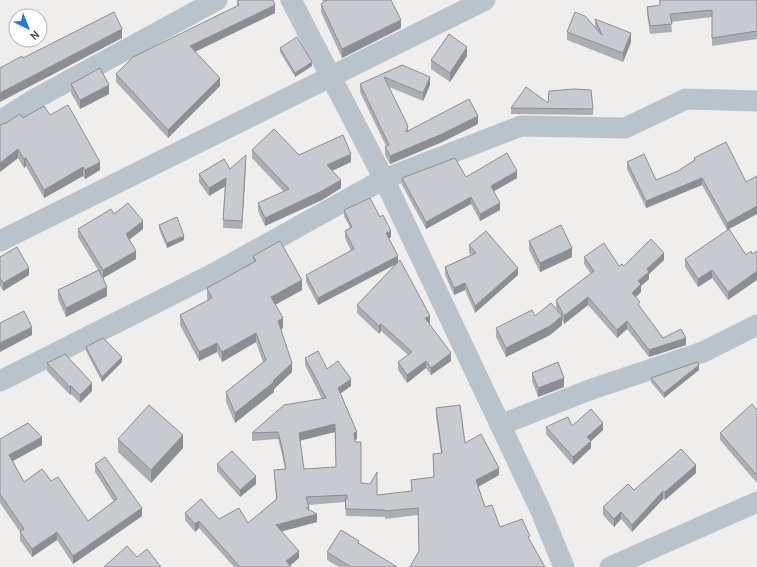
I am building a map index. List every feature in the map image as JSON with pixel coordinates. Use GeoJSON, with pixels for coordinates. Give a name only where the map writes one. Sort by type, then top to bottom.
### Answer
{"type":"FeatureCollection","features":[{"type":"Feature","properties":{"kind":"street"},"geometry":{"type":"LineString","coordinates":[[0,121],[35,100],[217,0]]}},
{"type":"Feature","properties":{"kind":"street"},"geometry":{"type":"LineString","coordinates":[[291,0],[384,179],[540,509],[564,567]]}},
{"type":"Feature","properties":{"kind":"street"},"geometry":{"type":"LineString","coordinates":[[0,240],[485,0]]}},
{"type":"Feature","properties":{"kind":"street"},"geometry":{"type":"LineString","coordinates":[[0,381],[213,274],[384,179],[521,126],[625,128],[686,99],[757,101]]}},
{"type":"Feature","properties":{"kind":"street"},"geometry":{"type":"LineString","coordinates":[[500,425],[592,389],[703,352],[757,325]]}},
{"type":"Feature","properties":{"kind":"street"},"geometry":{"type":"LineString","coordinates":[[610,567],[757,502]]}},
{"type":"Feature","properties":{"kind":"building"},"geometry":{"type":"Polygon","coordinates":[[[273,0],[275,5],[190,46],[220,78],[168,130],[116,74],[133,57],[239,5],[237,1],[273,0]]]}},
{"type":"Feature","properties":{"kind":"building"},"geometry":{"type":"Polygon","coordinates":[[[327,0],[391,0],[401,20],[342,49],[321,4],[327,0]]]}},
{"type":"Feature","properties":{"kind":"building"},"geometry":{"type":"Polygon","coordinates":[[[660,0],[757,0],[757,31],[712,38],[712,10],[670,14],[672,24],[650,26],[647,7],[660,5],[660,0]]]}},
{"type":"Feature","properties":{"kind":"building"},"geometry":{"type":"Polygon","coordinates":[[[114,12],[122,29],[0,93],[0,68],[22,56],[23,58],[43,48],[48,48],[48,45],[114,12]]]}},
{"type":"Feature","properties":{"kind":"building"},"geometry":{"type":"Polygon","coordinates":[[[575,12],[585,16],[602,35],[595,19],[631,33],[623,53],[567,32],[575,12]]]}},
{"type":"Feature","properties":{"kind":"building"},"geometry":{"type":"Polygon","coordinates":[[[449,34],[467,47],[450,73],[431,60],[449,34]]]}},
{"type":"Feature","properties":{"kind":"building"},"geometry":{"type":"Polygon","coordinates":[[[297,37],[312,62],[295,73],[280,48],[297,37]]]}},
{"type":"Feature","properties":{"kind":"building"},"geometry":{"type":"Polygon","coordinates":[[[402,65],[430,77],[423,93],[384,77],[408,126],[406,132],[469,99],[478,116],[442,134],[390,156],[385,147],[389,145],[360,84],[402,65]]]}},
{"type":"Feature","properties":{"kind":"building"},"geometry":{"type":"Polygon","coordinates":[[[100,68],[109,85],[80,100],[71,84],[100,68]]]}},
{"type":"Feature","properties":{"kind":"building"},"geometry":{"type":"Polygon","coordinates":[[[526,87],[548,103],[549,91],[574,89],[591,90],[593,109],[511,108],[526,87]]]}},
{"type":"Feature","properties":{"kind":"building"},"geometry":{"type":"Polygon","coordinates":[[[68,105],[100,162],[85,170],[83,167],[44,190],[26,158],[24,159],[18,149],[0,163],[0,125],[20,114],[23,118],[44,106],[50,115],[68,105]]]}},
{"type":"Feature","properties":{"kind":"building"},"geometry":{"type":"Polygon","coordinates":[[[274,129],[299,155],[343,135],[351,154],[327,165],[341,180],[322,191],[265,218],[258,203],[289,189],[252,150],[274,129]]]}},
{"type":"Feature","properties":{"kind":"building"},"geometry":{"type":"Polygon","coordinates":[[[726,142],[746,182],[757,176],[757,206],[727,223],[702,178],[646,201],[627,162],[644,154],[656,180],[678,171],[695,160],[694,158],[726,142]]]}},
{"type":"Feature","properties":{"kind":"building"},"geometry":{"type":"Polygon","coordinates":[[[507,153],[517,171],[491,186],[500,203],[480,214],[471,197],[426,222],[402,178],[455,158],[466,177],[507,153]]]}},
{"type":"Feature","properties":{"kind":"building"},"geometry":{"type":"Polygon","coordinates":[[[246,155],[242,221],[223,220],[226,178],[209,188],[199,174],[224,159],[230,169],[246,155]]]}},
{"type":"Feature","properties":{"kind":"building"},"geometry":{"type":"Polygon","coordinates":[[[370,198],[380,217],[383,215],[391,231],[386,233],[398,256],[318,298],[306,275],[354,249],[345,231],[352,227],[344,210],[370,198]]]}},
{"type":"Feature","properties":{"kind":"building"},"geometry":{"type":"Polygon","coordinates":[[[128,203],[143,221],[126,234],[136,251],[103,270],[78,229],[111,209],[114,214],[128,203]]]}},
{"type":"Feature","properties":{"kind":"building"},"geometry":{"type":"Polygon","coordinates":[[[177,217],[184,236],[167,243],[159,225],[177,217]]]}},
{"type":"Feature","properties":{"kind":"building"},"geometry":{"type":"Polygon","coordinates":[[[561,225],[572,248],[540,263],[529,241],[561,225]]]}},
{"type":"Feature","properties":{"kind":"building"},"geometry":{"type":"Polygon","coordinates":[[[729,229],[746,255],[751,251],[752,254],[757,251],[757,271],[728,292],[712,270],[698,279],[685,259],[729,229]]]}},
{"type":"Feature","properties":{"kind":"building"},"geometry":{"type":"Polygon","coordinates":[[[486,231],[518,268],[475,306],[465,283],[454,288],[445,267],[476,253],[469,245],[486,231]]]}},
{"type":"Feature","properties":{"kind":"building"},"geometry":{"type":"Polygon","coordinates":[[[651,239],[664,253],[647,269],[649,272],[638,281],[641,284],[632,293],[640,302],[638,304],[663,338],[681,329],[686,338],[649,350],[627,321],[617,330],[588,297],[564,316],[556,300],[594,271],[584,257],[604,243],[619,266],[622,264],[624,266],[651,239]]]}},
{"type":"Feature","properties":{"kind":"building"},"geometry":{"type":"Polygon","coordinates":[[[280,241],[302,280],[271,297],[283,318],[278,321],[292,363],[273,381],[274,382],[235,413],[226,392],[266,360],[256,333],[222,352],[217,343],[199,352],[180,315],[212,298],[207,288],[256,261],[253,256],[280,241]]]}},
{"type":"Feature","properties":{"kind":"building"},"geometry":{"type":"Polygon","coordinates":[[[17,247],[29,268],[3,283],[0,278],[0,257],[17,247]]]}},
{"type":"Feature","properties":{"kind":"building"},"geometry":{"type":"Polygon","coordinates":[[[400,260],[430,316],[425,318],[451,353],[431,368],[426,361],[407,375],[398,362],[412,352],[381,324],[379,326],[357,305],[400,260]]]}},
{"type":"Feature","properties":{"kind":"building"},"geometry":{"type":"Polygon","coordinates":[[[99,270],[107,287],[66,308],[58,290],[99,270]]]}},
{"type":"Feature","properties":{"kind":"building"},"geometry":{"type":"Polygon","coordinates":[[[551,303],[562,316],[550,326],[506,348],[496,328],[532,310],[535,316],[551,303]]]}},
{"type":"Feature","properties":{"kind":"building"},"geometry":{"type":"Polygon","coordinates":[[[24,311],[32,327],[0,343],[0,323],[24,311]]]}},
{"type":"Feature","properties":{"kind":"building"},"geometry":{"type":"Polygon","coordinates":[[[103,338],[122,357],[102,377],[86,347],[103,338]]]}},
{"type":"Feature","properties":{"kind":"building"},"geometry":{"type":"Polygon","coordinates":[[[318,351],[327,369],[338,361],[351,379],[338,388],[357,432],[354,433],[355,442],[361,442],[361,483],[370,484],[377,472],[377,495],[412,491],[411,480],[434,477],[433,454],[442,453],[436,408],[460,405],[465,443],[481,434],[499,468],[476,480],[485,507],[492,505],[500,527],[522,519],[530,536],[528,537],[545,567],[410,567],[419,551],[418,508],[385,511],[346,509],[345,499],[347,499],[347,495],[306,497],[309,508],[306,508],[317,514],[276,525],[299,551],[286,561],[291,567],[240,567],[199,521],[195,524],[185,513],[201,499],[219,519],[239,508],[248,523],[277,499],[274,470],[286,469],[278,432],[252,433],[284,405],[326,398],[305,358],[318,351]],[[335,424],[299,433],[304,469],[336,467],[335,424]]]}},
{"type":"Feature","properties":{"kind":"building"},"geometry":{"type":"Polygon","coordinates":[[[65,354],[92,383],[80,395],[71,386],[70,387],[47,363],[65,354]]]}},
{"type":"Feature","properties":{"kind":"building"},"geometry":{"type":"Polygon","coordinates":[[[558,362],[564,378],[538,388],[532,373],[558,362]]]}},
{"type":"Feature","properties":{"kind":"building"},"geometry":{"type":"Polygon","coordinates":[[[697,362],[699,365],[664,393],[651,378],[697,362]]]}},
{"type":"Feature","properties":{"kind":"building"},"geometry":{"type":"Polygon","coordinates":[[[752,404],[757,410],[757,474],[720,433],[752,404]]]}},
{"type":"Feature","properties":{"kind":"building"},"geometry":{"type":"Polygon","coordinates":[[[149,405],[183,435],[151,470],[118,439],[149,405]]]}},
{"type":"Feature","properties":{"kind":"building"},"geometry":{"type":"Polygon","coordinates":[[[591,409],[603,423],[587,437],[591,441],[573,457],[546,427],[568,417],[572,426],[591,409]]]}},
{"type":"Feature","properties":{"kind":"building"},"geometry":{"type":"Polygon","coordinates":[[[28,423],[42,437],[9,455],[24,482],[42,469],[51,481],[58,477],[88,521],[117,499],[95,464],[105,457],[142,508],[73,556],[57,532],[32,549],[20,532],[24,529],[0,494],[0,439],[28,423]]]}},
{"type":"Feature","properties":{"kind":"building"},"geometry":{"type":"Polygon","coordinates":[[[681,449],[696,465],[665,492],[663,491],[632,525],[621,512],[614,519],[603,507],[628,484],[634,490],[681,449]]]}},
{"type":"Feature","properties":{"kind":"building"},"geometry":{"type":"Polygon","coordinates":[[[232,451],[256,476],[240,490],[217,464],[232,451]]]}},
{"type":"Feature","properties":{"kind":"building"},"geometry":{"type":"Polygon","coordinates":[[[341,530],[359,541],[358,543],[397,567],[351,567],[327,552],[341,530]]]}},
{"type":"Feature","properties":{"kind":"building"},"geometry":{"type":"Polygon","coordinates":[[[127,546],[137,557],[147,549],[161,567],[104,567],[127,546]]]}}]}
